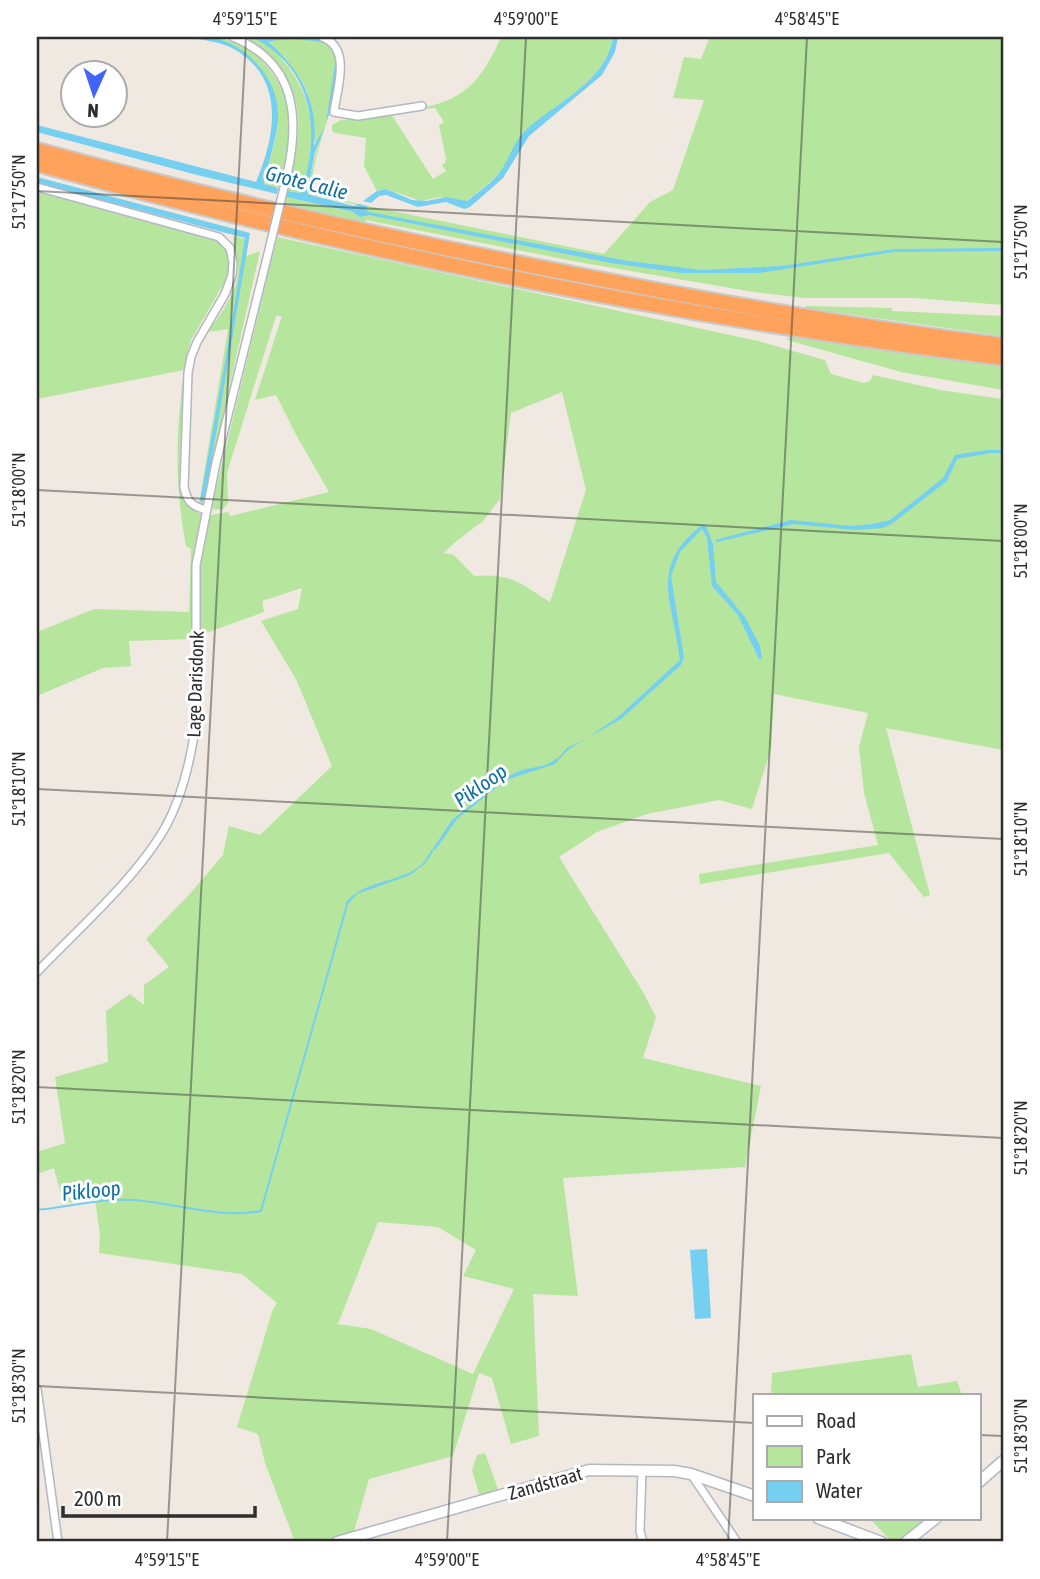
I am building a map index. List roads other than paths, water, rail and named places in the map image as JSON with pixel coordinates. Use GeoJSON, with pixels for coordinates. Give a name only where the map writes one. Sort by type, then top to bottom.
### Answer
{"type":"FeatureCollection","features":[{"type":"Feature","properties":{"kind":"highway"},"geometry":{"type":"LineString","coordinates":[[37,150],[238,202],[427,246],[684,296],[1003,345]]}},
{"type":"Feature","properties":{"kind":"highway"},"geometry":{"type":"LineString","coordinates":[[37,164],[288,228],[475,269],[698,312],[1003,358]]}},
{"type":"Feature","properties":{"kind":"street","name":"Lage Darisdonk"},"geometry":{"type":"LineString","coordinates":[[37,972],[144,861],[165,827],[182,790],[193,747],[196,723],[197,565],[206,510],[287,176],[295,129],[290,98],[278,73],[264,57],[233,37]]}},
{"type":"Feature","properties":{"kind":"street"},"geometry":{"type":"LineString","coordinates":[[322,37],[334,43],[341,57],[334,113],[358,116],[422,106]]}},
{"type":"Feature","properties":{"kind":"street"},"geometry":{"type":"LineString","coordinates":[[37,187],[219,237],[230,248],[232,275],[225,294],[197,341],[188,373],[184,487],[187,499],[193,507],[206,510]]}},
{"type":"Feature","properties":{"kind":"street"},"geometry":{"type":"LineString","coordinates":[[37,1389],[58,1542]]}},
{"type":"Feature","properties":{"kind":"street"},"geometry":{"type":"LineString","coordinates":[[981,1480],[1003,1461]]}},
{"type":"Feature","properties":{"kind":"street","name":"Zandstraat"},"geometry":{"type":"LineString","coordinates":[[337,1542],[574,1473],[606,1469],[691,1474],[753,1495]]}},
{"type":"Feature","properties":{"kind":"street"},"geometry":{"type":"LineString","coordinates":[[642,1470],[640,1531],[643,1542]]}},
{"type":"Feature","properties":{"kind":"street"},"geometry":{"type":"LineString","coordinates":[[691,1474],[737,1542]]}},
{"type":"Feature","properties":{"kind":"street"},"geometry":{"type":"LineString","coordinates":[[823,1520],[881,1542]]}},
{"type":"Feature","properties":{"kind":"street"},"geometry":{"type":"LineString","coordinates":[[906,1542],[934,1520]]}},
{"type":"Feature","properties":{"kind":"water"},"geometry":{"type":"Polygon","coordinates":[[[191,37],[211,37],[231,44],[253,60],[270,81],[278,107],[278,121],[264,184],[278,188],[277,194],[37,132],[37,125],[256,182],[271,127],[269,91],[249,60],[232,48],[191,37]]]}},
{"type":"Feature","properties":{"kind":"water","name":"Grote Calie"},"geometry":{"type":"Polygon","coordinates":[[[252,37],[318,39],[333,46],[337,55],[337,62],[331,110],[326,122],[336,57],[330,46],[305,40],[268,42],[298,75],[305,88],[313,115],[314,146],[325,126],[315,152],[307,194],[354,206],[368,206],[366,210],[369,212],[628,261],[702,270],[782,266],[895,249],[1003,248],[1003,251],[894,252],[759,273],[682,273],[611,263],[369,215],[360,217],[353,212],[286,197],[288,191],[301,193],[307,170],[311,147],[308,104],[289,66],[273,50],[252,37]]]}},
{"type":"Feature","properties":{"kind":"water"},"geometry":{"type":"Polygon","coordinates":[[[613,37],[618,37],[615,52],[602,75],[529,136],[503,178],[470,207],[464,209],[446,202],[418,207],[386,195],[379,196],[371,203],[363,201],[377,191],[386,189],[412,200],[427,201],[446,197],[467,201],[499,174],[524,132],[590,79],[608,53],[613,37]]]}},
{"type":"Feature","properties":{"kind":"water"},"geometry":{"type":"Polygon","coordinates":[[[37,177],[250,233],[206,493],[202,502],[200,501],[245,238],[37,183],[37,177]]]}},
{"type":"Feature","properties":{"kind":"water"},"geometry":{"type":"Polygon","coordinates":[[[1003,450],[1003,453],[957,459],[947,481],[883,528],[855,530],[794,524],[717,542],[715,540],[791,520],[850,526],[890,520],[943,478],[955,455],[1003,450]]]}},
{"type":"Feature","properties":{"kind":"water"},"geometry":{"type":"Polygon","coordinates":[[[702,525],[706,526],[713,544],[716,582],[745,617],[760,646],[762,659],[759,659],[738,615],[712,586],[707,538],[702,529],[680,552],[671,576],[684,658],[681,665],[621,719],[587,738],[618,717],[680,660],[668,587],[669,571],[685,541],[702,525]]]}},
{"type":"Feature","properties":{"kind":"water"},"geometry":{"type":"Polygon","coordinates":[[[585,739],[568,750],[555,764],[506,780],[457,819],[436,849],[432,850],[452,820],[506,777],[522,770],[546,765],[558,758],[567,748],[585,739]]]}},
{"type":"Feature","properties":{"kind":"water"},"geometry":{"type":"Polygon","coordinates":[[[425,861],[426,863],[410,875],[357,894],[345,904],[353,896],[362,890],[406,874],[425,861]]]}},
{"type":"Feature","properties":{"kind":"water"},"geometry":{"type":"Polygon","coordinates":[[[707,1249],[711,1318],[695,1319],[690,1250],[707,1249]]]}},
{"type":"Feature","properties":{"kind":"waterway","name":"Pikloop"},"geometry":{"type":"LineString","coordinates":[[426,861],[432,851]]}},
{"type":"Feature","properties":{"kind":"waterway","name":"Pikloop"},"geometry":{"type":"LineString","coordinates":[[37,1210],[97,1201],[133,1200],[214,1212],[261,1211],[347,905]]}}]}
